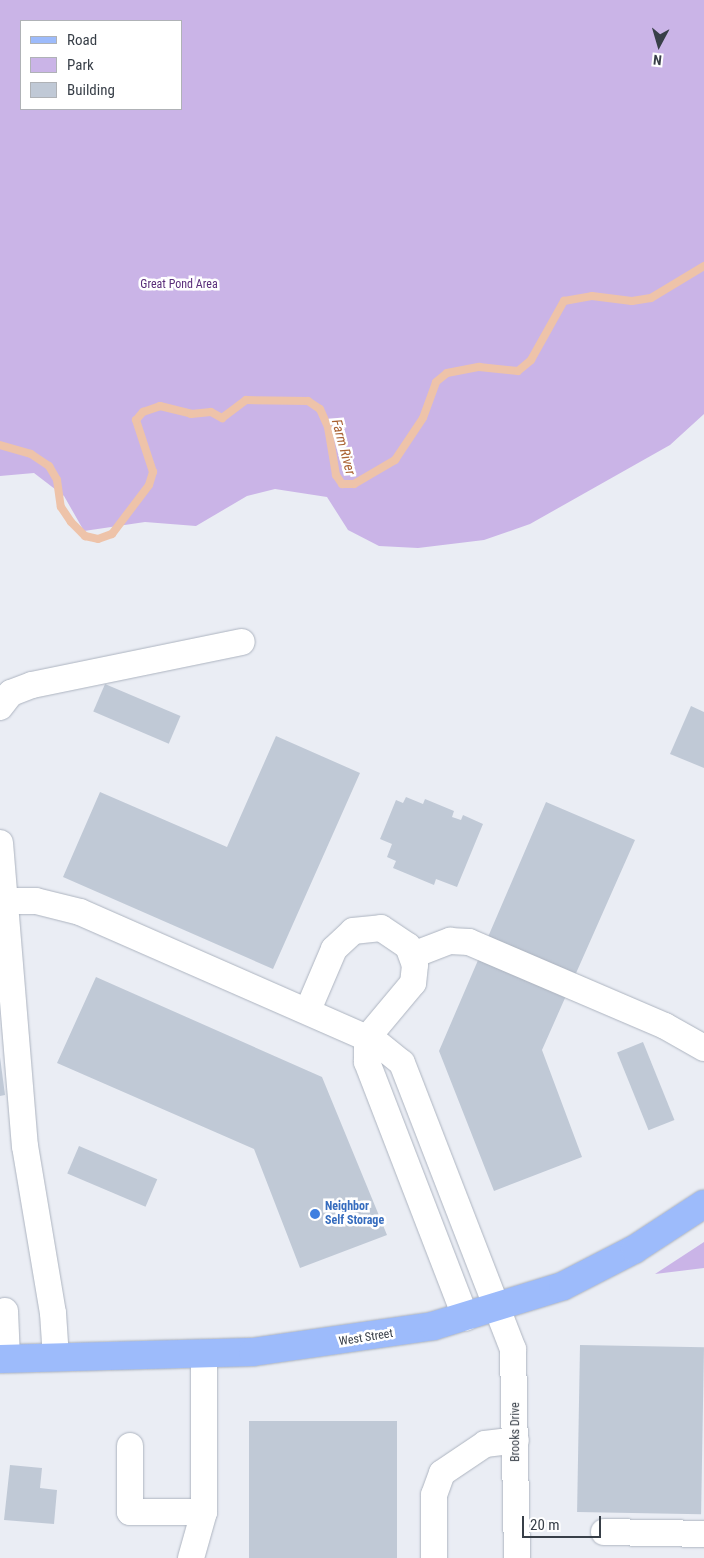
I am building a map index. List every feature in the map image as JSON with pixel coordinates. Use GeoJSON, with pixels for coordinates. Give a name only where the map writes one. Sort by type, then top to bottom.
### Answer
{"type":"FeatureCollection","features":[{"type":"Feature","properties":{"kind":"main road","name":"West Street"},"geometry":{"type":"LineString","coordinates":[[2,1358],[204,1354],[316,1346],[466,1318],[500,1308],[612,1262],[704,1204]]}},
{"type":"Feature","properties":{"kind":"street"},"geometry":{"type":"LineString","coordinates":[[0,707],[11,693],[32,685],[242,642]]}},
{"type":"Feature","properties":{"kind":"street"},"geometry":{"type":"LineString","coordinates":[[0,843],[27,1168],[53,1313],[56,1358]]}},
{"type":"Feature","properties":{"kind":"street"},"geometry":{"type":"LineString","coordinates":[[4,901],[36,901],[80,912],[308,1010],[367,1038]]}},
{"type":"Feature","properties":{"kind":"street"},"geometry":{"type":"LineString","coordinates":[[308,1010],[334,949],[353,931],[371,927],[389,930],[402,939],[413,955],[415,974],[409,992],[367,1038],[372,1082],[466,1318]]}},
{"type":"Feature","properties":{"kind":"street"},"geometry":{"type":"LineString","coordinates":[[413,955],[450,940],[470,942],[665,1026],[704,1048]]}},
{"type":"Feature","properties":{"kind":"street","name":"Brooks Drive"},"geometry":{"type":"LineString","coordinates":[[367,1038],[384,1047],[407,1072],[500,1308],[515,1363],[517,1558]]}},
{"type":"Feature","properties":{"kind":"street"},"geometry":{"type":"LineString","coordinates":[[2,1358],[5,1311]]}},
{"type":"Feature","properties":{"kind":"street"},"geometry":{"type":"LineString","coordinates":[[191,1558],[204,1512],[204,1354]]}},
{"type":"Feature","properties":{"kind":"street"},"geometry":{"type":"LineString","coordinates":[[434,1558],[435,1490],[442,1473],[485,1444],[516,1440]]}},
{"type":"Feature","properties":{"kind":"street"},"geometry":{"type":"LineString","coordinates":[[130,1446],[130,1512],[204,1512]]}},
{"type":"Feature","properties":{"kind":"street"},"geometry":{"type":"LineString","coordinates":[[604,1532],[704,1534]]}},
{"type":"Feature","properties":{"kind":"green space","name":"Great Pond Area"},"geometry":{"type":"Polygon","coordinates":[[[0,0],[704,0],[704,414],[670,445],[530,524],[484,540],[418,548],[379,546],[348,530],[327,497],[275,489],[247,496],[196,526],[145,522],[84,531],[64,496],[34,473],[0,476],[0,0]]]}},
{"type":"Feature","properties":{"kind":"green space"},"geometry":{"type":"Polygon","coordinates":[[[704,1242],[704,1268],[655,1274],[704,1242]]]}},
{"type":"Feature","properties":{"kind":"building"},"geometry":{"type":"Polygon","coordinates":[[[105,684],[180,716],[169,744],[93,712],[105,684]]]}},
{"type":"Feature","properties":{"kind":"building"},"geometry":{"type":"Polygon","coordinates":[[[691,706],[704,712],[704,768],[670,754],[691,706]]]}},
{"type":"Feature","properties":{"kind":"building"},"geometry":{"type":"Polygon","coordinates":[[[276,736],[360,773],[273,969],[63,877],[100,792],[227,847],[276,736]]]}},
{"type":"Feature","properties":{"kind":"building"},"geometry":{"type":"Polygon","coordinates":[[[406,797],[423,804],[425,799],[454,811],[452,817],[461,820],[463,815],[483,824],[457,887],[436,879],[434,885],[393,868],[396,861],[387,857],[392,844],[380,839],[396,800],[403,803],[406,797]]]}},
{"type":"Feature","properties":{"kind":"building"},"geometry":{"type":"Polygon","coordinates":[[[546,802],[635,840],[542,1050],[582,1157],[494,1191],[439,1051],[546,802]]]}},
{"type":"Feature","properties":{"kind":"building"},"geometry":{"type":"Polygon","coordinates":[[[96,977],[322,1077],[387,1235],[300,1268],[254,1149],[57,1063],[96,977]]]}},
{"type":"Feature","properties":{"kind":"building"},"geometry":{"type":"Polygon","coordinates":[[[643,1042],[674,1120],[649,1130],[617,1052],[643,1042]]]}},
{"type":"Feature","properties":{"kind":"building"},"geometry":{"type":"Polygon","coordinates":[[[0,1057],[5,1095],[0,1096],[0,1057]]]}},
{"type":"Feature","properties":{"kind":"building"},"geometry":{"type":"Polygon","coordinates":[[[79,1146],[157,1179],[146,1207],[67,1174],[79,1146]]]}},
{"type":"Feature","properties":{"kind":"building"},"geometry":{"type":"Polygon","coordinates":[[[580,1345],[704,1347],[701,1514],[577,1512],[580,1345]]]}},
{"type":"Feature","properties":{"kind":"building"},"geometry":{"type":"Polygon","coordinates":[[[249,1421],[397,1421],[397,1558],[249,1558],[249,1421]]]}},
{"type":"Feature","properties":{"kind":"building"},"geometry":{"type":"Polygon","coordinates":[[[10,1465],[42,1468],[40,1488],[57,1490],[54,1524],[4,1520],[10,1465]]]}},
{"type":"Feature","properties":{"kind":"waterway","name":"Farm River"},"geometry":{"type":"LineString","coordinates":[[0,445],[31,454],[49,466],[57,480],[61,507],[71,522],[85,536],[98,539],[112,534],[149,485],[153,472],[136,420],[143,412],[160,406],[191,414],[211,412],[222,418],[246,400],[308,401],[320,409],[328,427],[336,475],[342,484],[354,484],[395,460],[423,418],[436,382],[447,373],[479,367],[518,371],[531,360],[564,301],[592,296],[632,301],[651,298],[704,266]]}},
{"type":"Feature","properties":{"kind":"place","name":"Neighbor Self Storage"},"geometry":{"type":"Point","coordinates":[315,1214]}}]}
